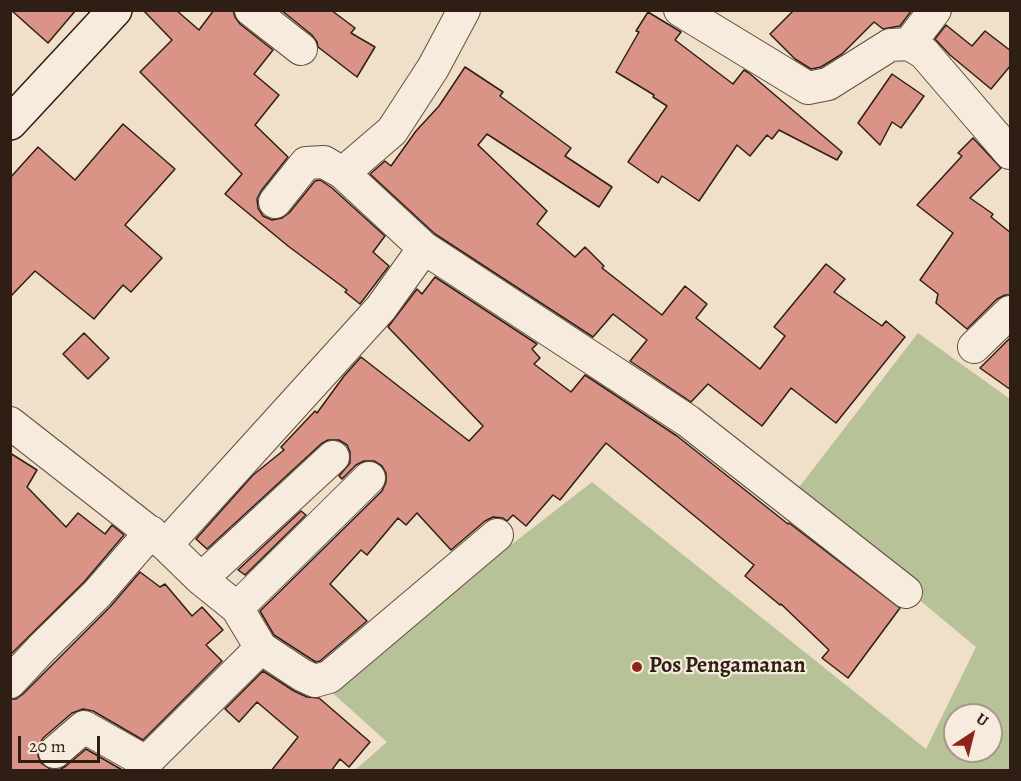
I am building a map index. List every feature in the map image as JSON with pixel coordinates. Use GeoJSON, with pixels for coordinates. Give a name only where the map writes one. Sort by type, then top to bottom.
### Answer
{"type":"FeatureCollection","features":[{"type":"Feature","properties":{"kind":"main road"},"geometry":{"type":"LineString","coordinates":[[10,123],[115,10]]}},
{"type":"Feature","properties":{"kind":"street"},"geometry":{"type":"LineString","coordinates":[[251,10],[301,49]]}},
{"type":"Feature","properties":{"kind":"street"},"geometry":{"type":"LineString","coordinates":[[343,173],[392,131],[433,68],[464,10]]}},
{"type":"Feature","properties":{"kind":"street"},"geometry":{"type":"LineString","coordinates":[[680,10],[808,88],[828,84],[890,45],[909,44],[924,52],[1011,153]]}},
{"type":"Feature","properties":{"kind":"street"},"geometry":{"type":"LineString","coordinates":[[909,44],[934,10]]}},
{"type":"Feature","properties":{"kind":"street"},"geometry":{"type":"LineString","coordinates":[[275,202],[306,163],[324,162],[343,173],[424,248],[688,421],[906,592]]}},
{"type":"Feature","properties":{"kind":"street"},"geometry":{"type":"LineString","coordinates":[[10,682],[97,594],[159,538],[381,308],[424,248]]}},
{"type":"Feature","properties":{"kind":"street"},"geometry":{"type":"LineString","coordinates":[[974,347],[1011,312]]}},
{"type":"Feature","properties":{"kind":"street"},"geometry":{"type":"LineString","coordinates":[[10,423],[159,538],[201,579],[237,608],[261,648],[315,681],[329,677],[497,535]]}},
{"type":"Feature","properties":{"kind":"street"},"geometry":{"type":"LineString","coordinates":[[201,579],[333,457]]}},
{"type":"Feature","properties":{"kind":"street"},"geometry":{"type":"LineString","coordinates":[[237,608],[369,478]]}},
{"type":"Feature","properties":{"kind":"street"},"geometry":{"type":"LineString","coordinates":[[55,752],[84,727],[146,762],[261,648]]}},
{"type":"Feature","properties":{"kind":"green space"},"geometry":{"type":"Polygon","coordinates":[[[918,333],[1010,399],[1010,770],[355,770],[387,742],[327,688],[592,482],[926,749],[943,714],[943,763],[1003,763],[1003,703],[949,703],[976,647],[793,495],[918,333]]]}},
{"type":"Feature","properties":{"kind":"building"},"geometry":{"type":"Polygon","coordinates":[[[11,10],[76,10],[48,43],[11,10]]]}},
{"type":"Feature","properties":{"kind":"building"},"geometry":{"type":"Polygon","coordinates":[[[143,10],[176,10],[199,30],[214,10],[233,10],[240,24],[273,50],[254,74],[279,95],[255,125],[288,157],[261,191],[257,199],[258,208],[263,216],[272,220],[282,218],[289,213],[315,181],[320,180],[385,236],[373,252],[389,266],[360,304],[345,292],[347,290],[288,246],[225,194],[242,174],[140,72],[172,40],[143,10]]]}},
{"type":"Feature","properties":{"kind":"building"},"geometry":{"type":"Polygon","coordinates":[[[281,10],[331,10],[355,28],[351,33],[375,47],[357,77],[318,47],[312,35],[281,10]]]}},
{"type":"Feature","properties":{"kind":"building"},"geometry":{"type":"Polygon","coordinates":[[[794,10],[912,10],[900,26],[883,29],[874,22],[842,54],[821,67],[811,69],[795,59],[770,34],[794,10]]]}},
{"type":"Feature","properties":{"kind":"building"},"geometry":{"type":"Polygon","coordinates":[[[648,12],[681,32],[675,40],[733,84],[744,70],[749,73],[842,152],[837,160],[779,130],[772,139],[767,135],[750,156],[737,145],[699,201],[662,176],[658,183],[628,162],[667,106],[653,97],[654,95],[616,72],[648,12]]]}},
{"type":"Feature","properties":{"kind":"building"},"geometry":{"type":"Polygon","coordinates":[[[946,25],[972,46],[985,31],[1011,51],[1011,65],[991,89],[950,55],[935,39],[946,25]]]}},
{"type":"Feature","properties":{"kind":"building"},"geometry":{"type":"Polygon","coordinates":[[[465,67],[503,92],[500,96],[571,148],[565,156],[612,187],[599,207],[487,134],[478,145],[547,211],[537,224],[575,257],[585,247],[604,266],[602,268],[662,315],[685,286],[707,304],[696,318],[760,369],[785,336],[774,327],[826,264],[845,279],[834,292],[882,326],[886,321],[905,337],[836,423],[791,388],[762,426],[708,384],[691,402],[630,361],[647,340],[613,314],[593,337],[435,234],[370,174],[385,161],[391,166],[416,131],[439,106],[465,67]]]}},
{"type":"Feature","properties":{"kind":"building"},"geometry":{"type":"Polygon","coordinates":[[[892,74],[924,96],[901,128],[892,122],[880,145],[858,123],[892,74]]]}},
{"type":"Feature","properties":{"kind":"building"},"geometry":{"type":"Polygon","coordinates":[[[123,124],[175,169],[125,225],[162,258],[131,292],[123,285],[94,319],[35,271],[10,297],[10,178],[38,147],[75,180],[123,124]]]}},
{"type":"Feature","properties":{"kind":"building"},"geometry":{"type":"Polygon","coordinates":[[[973,138],[1001,168],[970,198],[993,214],[991,217],[1011,233],[1011,295],[997,299],[967,329],[936,303],[938,294],[920,280],[953,233],[917,205],[962,156],[958,153],[973,138]]]}},
{"type":"Feature","properties":{"kind":"building"},"geometry":{"type":"Polygon","coordinates":[[[435,277],[537,344],[532,349],[540,358],[534,364],[571,392],[585,375],[677,436],[788,524],[900,608],[848,678],[822,658],[829,650],[781,604],[745,576],[754,565],[606,443],[560,500],[553,495],[526,526],[513,515],[507,521],[493,517],[451,550],[417,513],[406,525],[398,518],[367,555],[361,550],[330,584],[367,621],[320,661],[316,662],[274,635],[260,611],[382,491],[386,482],[386,473],[382,466],[374,461],[364,461],[356,465],[342,479],[339,476],[350,463],[350,452],[347,445],[339,440],[328,440],[207,549],[196,539],[253,475],[284,450],[281,447],[315,411],[317,413],[361,357],[469,441],[483,426],[388,327],[417,289],[422,294],[435,277]]]}},
{"type":"Feature","properties":{"kind":"building"},"geometry":{"type":"Polygon","coordinates":[[[84,333],[109,358],[88,379],[63,354],[84,333]]]}},
{"type":"Feature","properties":{"kind":"building"},"geometry":{"type":"Polygon","coordinates":[[[1011,337],[1011,390],[980,368],[1011,337]]]}},
{"type":"Feature","properties":{"kind":"building"},"geometry":{"type":"Polygon","coordinates":[[[10,453],[37,470],[27,487],[66,527],[78,513],[105,534],[112,525],[124,535],[84,582],[10,655],[10,453]]]}},
{"type":"Feature","properties":{"kind":"building"},"geometry":{"type":"Polygon","coordinates":[[[301,511],[306,515],[245,575],[238,570],[301,511]]]}},
{"type":"Feature","properties":{"kind":"building"},"geometry":{"type":"Polygon","coordinates":[[[140,572],[160,587],[165,584],[192,616],[202,607],[223,630],[206,645],[222,661],[143,740],[93,711],[83,709],[72,713],[43,738],[38,747],[41,763],[50,769],[59,770],[86,749],[124,771],[10,771],[10,699],[16,699],[23,694],[110,607],[140,572]]]}},
{"type":"Feature","properties":{"kind":"building"},"geometry":{"type":"Polygon","coordinates":[[[263,671],[294,691],[307,697],[319,698],[370,742],[349,767],[340,759],[331,771],[271,771],[298,737],[257,702],[239,722],[225,709],[263,671]]]}},
{"type":"Feature","properties":{"kind":"place","name":"Pos Pengamanan"},"geometry":{"type":"Point","coordinates":[637,667]}}]}
